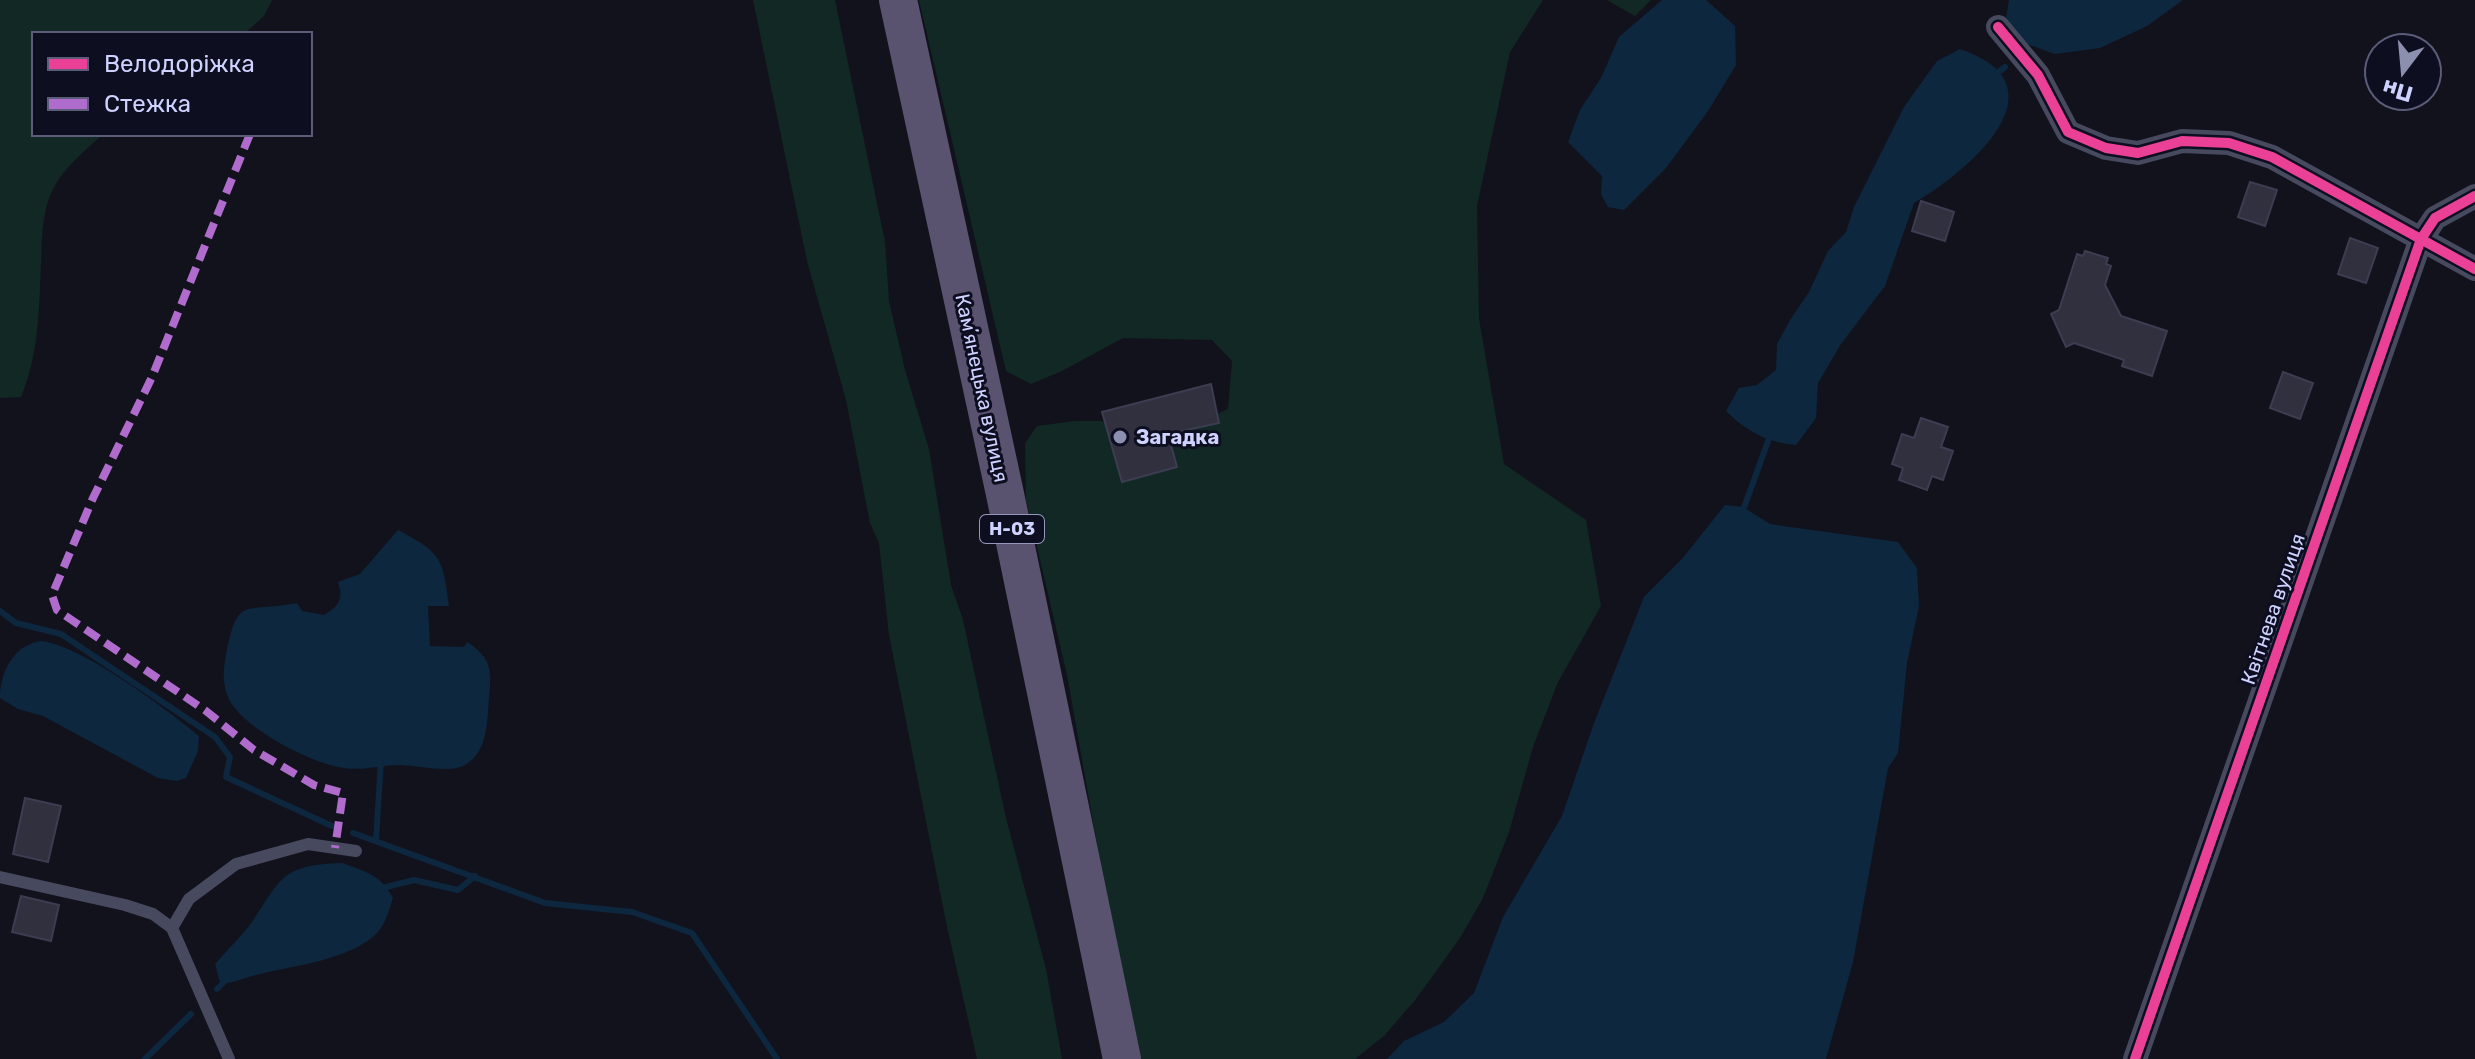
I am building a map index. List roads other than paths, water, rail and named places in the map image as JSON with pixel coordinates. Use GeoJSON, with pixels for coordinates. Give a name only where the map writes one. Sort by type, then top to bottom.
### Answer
{"type":"FeatureCollection","features":[{"type":"Feature","properties":{"kind":"main road","name":"Камʼянецька вулиця"},"geometry":{"type":"LineString","coordinates":[[898,0],[1002,479],[1122,1059]]}},
{"type":"Feature","properties":{"kind":"street"},"geometry":{"type":"LineString","coordinates":[[1998,27],[2038,75],[2068,132],[2106,148],[2138,153],[2182,141],[2229,143],[2272,157],[2475,269]]}},
{"type":"Feature","properties":{"kind":"street","name":"Квітнева вулиця"},"geometry":{"type":"LineString","coordinates":[[2135,1059],[2421,239],[2435,218],[2475,196]]}},
{"type":"Feature","properties":{"kind":"lane"},"geometry":{"type":"LineString","coordinates":[[172,928],[189,899],[236,864],[308,844],[356,851]]}},
{"type":"Feature","properties":{"kind":"lane"},"geometry":{"type":"LineString","coordinates":[[0,877],[125,905],[153,914],[172,928],[229,1059]]}},
{"type":"Feature","properties":{"kind":"water"},"geometry":{"type":"Polygon","coordinates":[[[1662,0],[1706,0],[1735,26],[1736,65],[1708,111],[1666,168],[1624,210],[1608,207],[1601,194],[1602,176],[1568,142],[1580,110],[1601,78],[1619,37],[1662,0]]]}},
{"type":"Feature","properties":{"kind":"water"},"geometry":{"type":"Polygon","coordinates":[[[2009,0],[2183,0],[2147,26],[2100,48],[2055,54],[2024,43],[2006,18],[2009,0]]]}},
{"type":"Feature","properties":{"kind":"water"},"geometry":{"type":"Polygon","coordinates":[[[1960,49],[1992,65],[2006,84],[2008,106],[1998,128],[1959,171],[1914,203],[1885,286],[1841,344],[1818,383],[1816,418],[1796,445],[1758,435],[1726,411],[1739,388],[1757,385],[1776,370],[1777,344],[1809,292],[1828,251],[1846,232],[1854,207],[1904,107],[1937,61],[1960,49]]]}},
{"type":"Feature","properties":{"kind":"water"},"geometry":{"type":"Polygon","coordinates":[[[1725,505],[1743,507],[1770,524],[1898,542],[1917,568],[1919,606],[1907,663],[1898,753],[1888,768],[1853,962],[1826,1059],[1387,1059],[1404,1041],[1444,1022],[1474,993],[1503,917],[1562,816],[1594,723],[1644,597],[1682,559],[1725,505]]]}},
{"type":"Feature","properties":{"kind":"water"},"geometry":{"type":"Polygon","coordinates":[[[398,530],[431,551],[442,566],[449,606],[428,606],[430,646],[464,647],[467,642],[482,654],[490,673],[488,717],[482,744],[473,759],[458,768],[399,765],[351,769],[331,765],[269,737],[243,717],[226,691],[225,661],[229,639],[239,615],[254,608],[297,603],[302,611],[324,615],[339,602],[338,582],[360,574],[398,530]]]}},
{"type":"Feature","properties":{"kind":"water"},"geometry":{"type":"Polygon","coordinates":[[[42,641],[79,654],[101,666],[199,736],[198,751],[186,778],[176,781],[158,778],[43,716],[18,709],[0,698],[10,661],[32,643],[42,641]]]}},
{"type":"Feature","properties":{"kind":"water"},"geometry":{"type":"Polygon","coordinates":[[[342,863],[377,879],[393,898],[378,932],[366,942],[337,956],[220,983],[215,964],[249,926],[284,878],[305,867],[342,863]]]}},
{"type":"Feature","properties":{"kind":"waterway"},"geometry":{"type":"LineString","coordinates":[[1992,77],[2005,67]]}},
{"type":"Feature","properties":{"kind":"waterway"},"geometry":{"type":"LineString","coordinates":[[1742,513],[1771,433]]}},
{"type":"Feature","properties":{"kind":"waterway"},"geometry":{"type":"LineString","coordinates":[[0,611],[16,623],[61,634],[215,737],[230,757],[226,777],[332,826]]}},
{"type":"Feature","properties":{"kind":"waterway"},"geometry":{"type":"LineString","coordinates":[[376,840],[381,760]]}},
{"type":"Feature","properties":{"kind":"waterway"},"geometry":{"type":"LineString","coordinates":[[353,833],[545,903],[632,912],[692,933],[777,1059]]}},
{"type":"Feature","properties":{"kind":"waterway"},"geometry":{"type":"LineString","coordinates":[[378,889],[414,880],[458,890],[475,876]]}},
{"type":"Feature","properties":{"kind":"waterway"},"geometry":{"type":"LineString","coordinates":[[217,989],[229,977]]}},
{"type":"Feature","properties":{"kind":"waterway"},"geometry":{"type":"LineString","coordinates":[[145,1059],[191,1014]]}},
{"type":"Feature","properties":{"kind":"place","name":"Загадка"},"geometry":{"type":"Point","coordinates":[1120,437]}}]}
